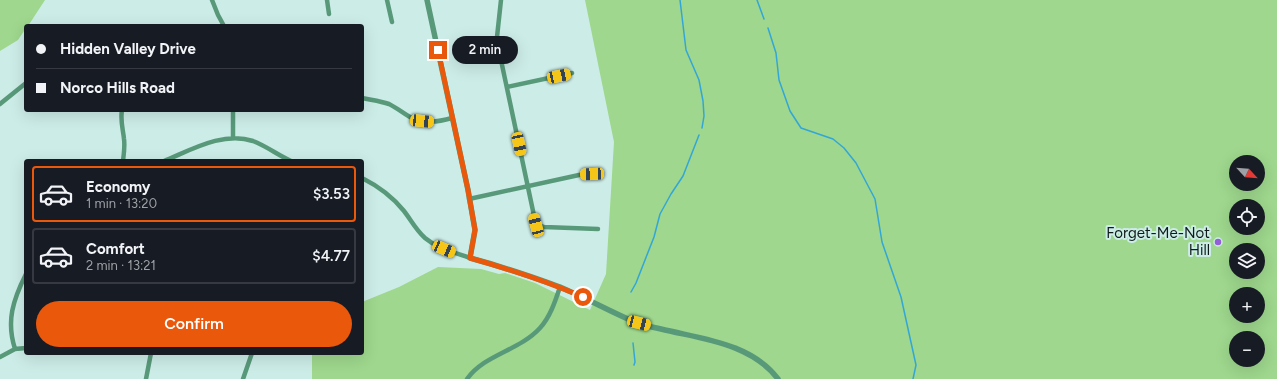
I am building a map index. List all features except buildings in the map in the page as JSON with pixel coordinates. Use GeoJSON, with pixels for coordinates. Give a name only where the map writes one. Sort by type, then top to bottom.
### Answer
{"type":"FeatureCollection","features":[{"type":"Feature","properties":{"kind":"street"},"geometry":{"type":"LineString","coordinates":[[212,0],[223,24]]}},
{"type":"Feature","properties":{"kind":"street"},"geometry":{"type":"LineString","coordinates":[[327,0],[329,14]]}},
{"type":"Feature","properties":{"kind":"street"},"geometry":{"type":"LineString","coordinates":[[388,0],[392,22]]}},
{"type":"Feature","properties":{"kind":"street"},"geometry":{"type":"LineString","coordinates":[[427,0],[475,230],[470,258]]}},
{"type":"Feature","properties":{"kind":"street"},"geometry":{"type":"LineString","coordinates":[[501,0],[497,37],[536,225],[544,227],[598,229]]}},
{"type":"Feature","properties":{"kind":"street"},"geometry":{"type":"LineString","coordinates":[[507,87],[572,73]]}},
{"type":"Feature","properties":{"kind":"street"},"geometry":{"type":"LineString","coordinates":[[0,104],[24,85]]}},
{"type":"Feature","properties":{"kind":"street"},"geometry":{"type":"LineString","coordinates":[[364,98],[380,101],[400,110],[410,117],[422,121],[433,122],[452,118]]}},
{"type":"Feature","properties":{"kind":"street"},"geometry":{"type":"LineString","coordinates":[[122,112],[121,125],[125,150],[123,159]]}},
{"type":"Feature","properties":{"kind":"street"},"geometry":{"type":"LineString","coordinates":[[233,112],[233,138]]}},
{"type":"Feature","properties":{"kind":"street"},"geometry":{"type":"LineString","coordinates":[[169,159],[218,140],[233,138],[243,138],[254,142],[288,159]]}},
{"type":"Feature","properties":{"kind":"street"},"geometry":{"type":"LineString","coordinates":[[469,199],[579,175],[592,174]]}},
{"type":"Feature","properties":{"kind":"street"},"geometry":{"type":"LineString","coordinates":[[364,179],[391,197],[404,211],[418,231],[434,245],[470,258],[511,269],[560,287],[639,323],[732,346],[748,352],[773,372],[778,379]]}},
{"type":"Feature","properties":{"kind":"street"},"geometry":{"type":"LineString","coordinates":[[15,349],[12,341],[11,330],[12,309],[16,295],[24,278]]}},
{"type":"Feature","properties":{"kind":"street"},"geometry":{"type":"LineString","coordinates":[[467,379],[482,364],[529,338],[540,329],[548,318],[560,287]]}},
{"type":"Feature","properties":{"kind":"street"},"geometry":{"type":"LineString","coordinates":[[0,357],[15,349],[24,348]]}},
{"type":"Feature","properties":{"kind":"street"},"geometry":{"type":"LineString","coordinates":[[146,379],[151,355]]}},
{"type":"Feature","properties":{"kind":"street"},"geometry":{"type":"LineString","coordinates":[[243,379],[251,355]]}},
{"type":"Feature","properties":{"kind":"green space"},"geometry":{"type":"Polygon","coordinates":[[[0,0],[45,0],[29,24],[24,24],[24,31],[18,40],[0,51],[0,0]]]}},
{"type":"Feature","properties":{"kind":"green space"},"geometry":{"type":"Polygon","coordinates":[[[585,0],[1277,0],[1277,379],[312,379],[312,355],[364,355],[364,301],[399,287],[438,267],[481,269],[499,274],[505,273],[535,283],[590,310],[606,274],[614,142],[585,0]]]}},
{"type":"Feature","properties":{"kind":"waterway"},"geometry":{"type":"LineString","coordinates":[[680,0],[686,50],[699,80],[703,101],[704,116],[702,128]]}},
{"type":"Feature","properties":{"kind":"waterway"},"geometry":{"type":"LineString","coordinates":[[757,0],[764,19]]}},
{"type":"Feature","properties":{"kind":"waterway"},"geometry":{"type":"LineString","coordinates":[[768,28],[776,53],[779,80],[790,111],[801,128],[833,139],[844,148],[856,163],[875,199],[882,242],[901,297],[916,365],[913,379]]}},
{"type":"Feature","properties":{"kind":"waterway"},"geometry":{"type":"LineString","coordinates":[[631,292],[654,237],[660,214],[683,176],[699,135]]}},
{"type":"Feature","properties":{"kind":"waterway"},"geometry":{"type":"LineString","coordinates":[[633,343],[634,365]]}},
{"type":"Feature","properties":{"kind":"place","name":"Forget-Me-Not Hill"},"geometry":{"type":"Point","coordinates":[1218,242]}},
{"type":"Feature","properties":{"kind":"route"},"geometry":{"type":"LineString","coordinates":[[438,50],[475,230],[474,244],[470,258],[511,269],[583,297]]}}]}
